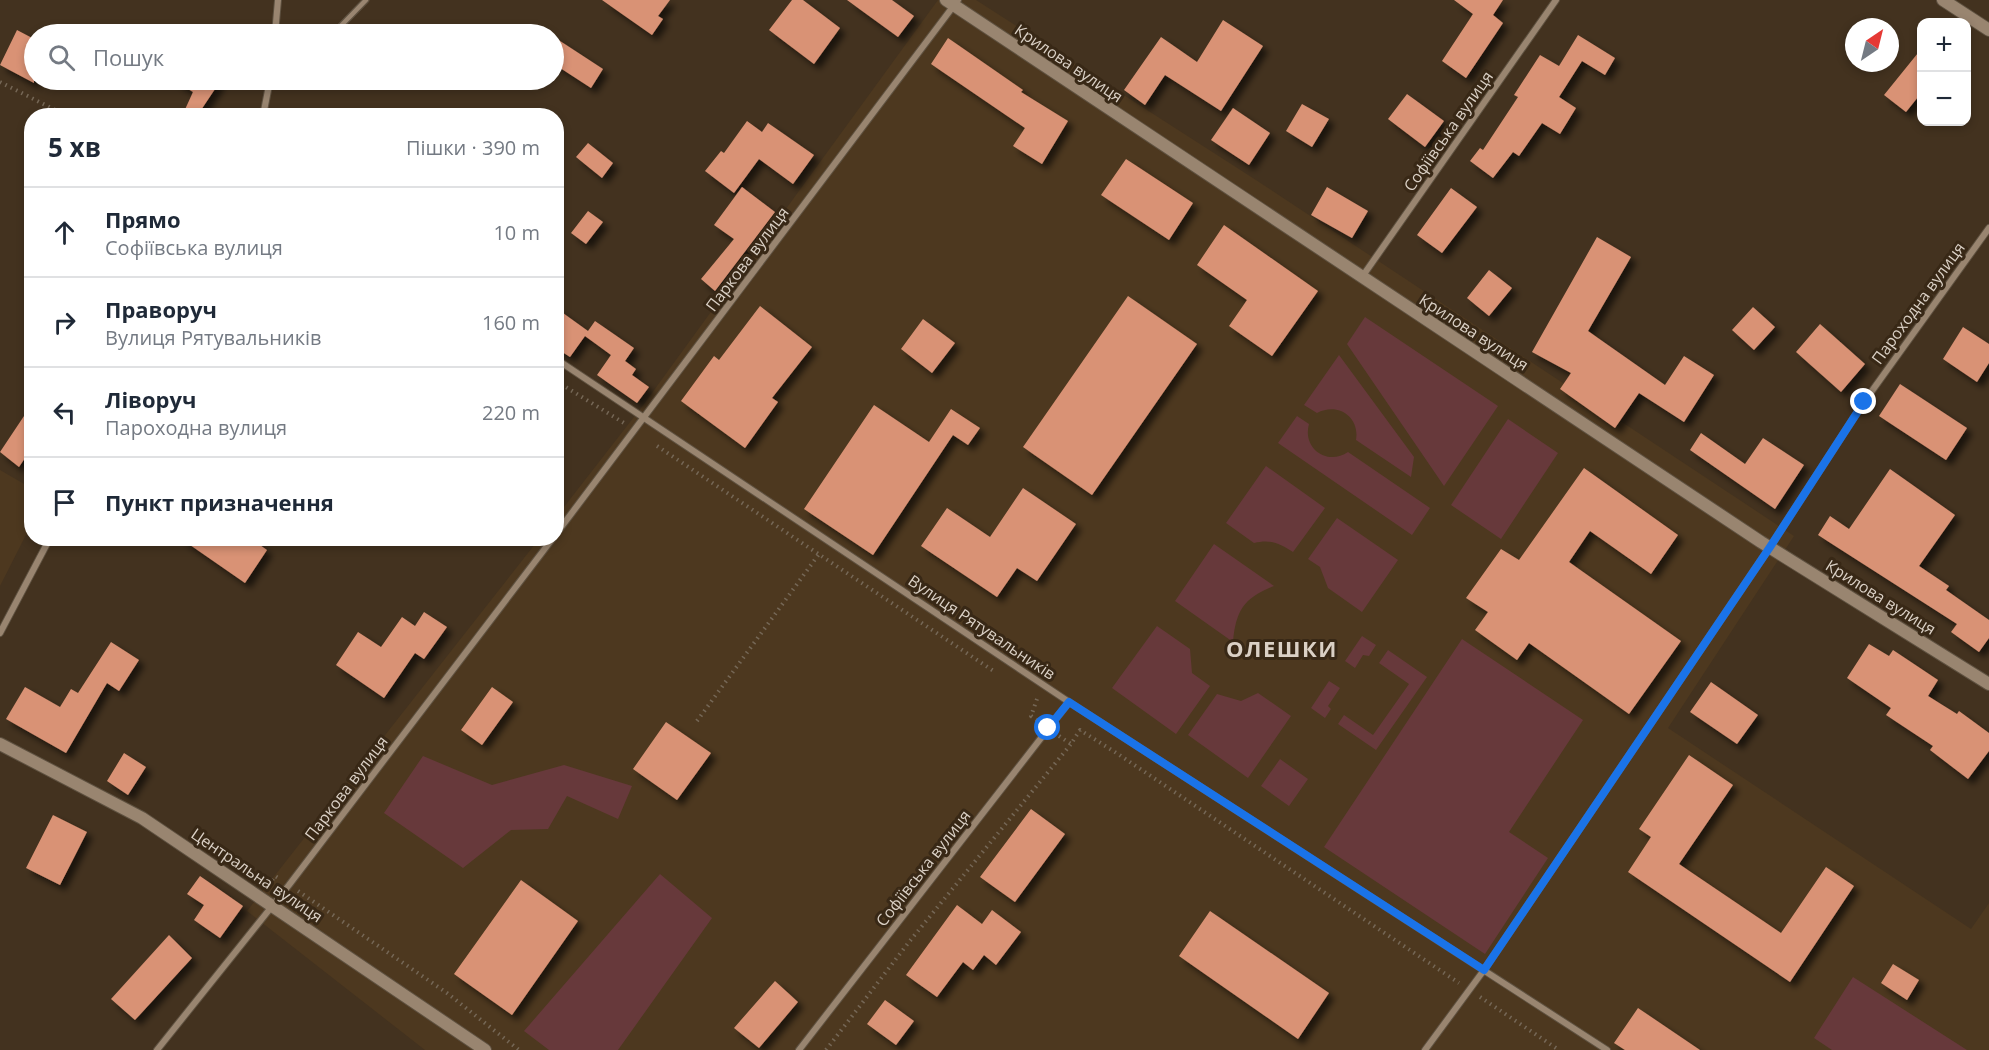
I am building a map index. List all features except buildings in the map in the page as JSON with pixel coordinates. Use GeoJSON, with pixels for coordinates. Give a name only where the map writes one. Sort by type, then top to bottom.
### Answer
{"type":"FeatureCollection","features":[{"type":"Feature","properties":{"kind":"street"},"geometry":{"type":"LineString","coordinates":[[276,24],[278,0]]}},
{"type":"Feature","properties":{"kind":"street","name":"Софіївська вулиця"},"geometry":{"type":"LineString","coordinates":[[1361,277],[1556,0]]}},
{"type":"Feature","properties":{"kind":"street"},"geometry":{"type":"LineString","coordinates":[[1943,0],[1989,30]]}},
{"type":"Feature","properties":{"kind":"street","name":"Крилова вулиця"},"geometry":{"type":"LineString","coordinates":[[953,2],[1361,277],[1770,547],[1989,684]]}},
{"type":"Feature","properties":{"kind":"street","name":"Паркова вулиця"},"geometry":{"type":"LineString","coordinates":[[564,524],[953,2]]}},
{"type":"Feature","properties":{"kind":"street"},"geometry":{"type":"LineString","coordinates":[[265,108],[268,90]]}},
{"type":"Feature","properties":{"kind":"street","name":"Пароходна вулиця"},"geometry":{"type":"LineString","coordinates":[[1425,1050],[1484,970],[1770,547],[1864,402],[1989,228]]}},
{"type":"Feature","properties":{"kind":"street","name":"Вулиця Рятувальників"},"geometry":{"type":"LineString","coordinates":[[564,364],[1069,702],[1607,1050]]}},
{"type":"Feature","properties":{"kind":"street"},"geometry":{"type":"LineString","coordinates":[[0,633],[46,546]]}},
{"type":"Feature","properties":{"kind":"street","name":"Паркова вулиця"},"geometry":{"type":"LineString","coordinates":[[157,1050],[271,903],[289,885],[547,546]]}},
{"type":"Feature","properties":{"kind":"street","name":"Софіївська вулиця"},"geometry":{"type":"LineString","coordinates":[[799,1050],[1069,702]]}},
{"type":"Feature","properties":{"kind":"street","name":"Центральна вулиця"},"geometry":{"type":"LineString","coordinates":[[0,744],[142,818],[271,903],[485,1050]]}},
{"type":"Feature","properties":{"kind":"lane"},"geometry":{"type":"LineString","coordinates":[[343,24],[366,0]]}},
{"type":"Feature","properties":{"kind":"path"},"geometry":{"type":"LineString","coordinates":[[0,82],[51,108]]}},
{"type":"Feature","properties":{"kind":"path"},"geometry":{"type":"LineString","coordinates":[[697,721],[828,542]]}},
{"type":"Feature","properties":{"kind":"path"},"geometry":{"type":"LineString","coordinates":[[826,1050],[909,942],[1071,744]]}},
{"type":"Feature","properties":{"kind":"shaded area"},"geometry":{"type":"Polygon","coordinates":[[[938,0],[976,0],[1259,182],[1794,536],[1668,728],[1971,929],[1989,903],[1989,1050],[425,1050],[247,911],[534,546],[564,546],[564,507],[641,408],[938,0]]]}},
{"type":"Feature","properties":{"kind":"shaded area"},"geometry":{"type":"Polygon","coordinates":[[[1365,317],[1498,406],[1444,486],[1347,344],[1365,317]]]}},
{"type":"Feature","properties":{"kind":"shaded area"},"geometry":{"type":"Polygon","coordinates":[[[1339,355],[1414,457],[1411,477],[1356,440],[1354,424],[1346,413],[1332,409],[1317,413],[1304,405],[1339,355]]]}},
{"type":"Feature","properties":{"kind":"shaded area"},"geometry":{"type":"Polygon","coordinates":[[[1297,416],[1309,424],[1309,441],[1318,453],[1332,457],[1348,452],[1430,508],[1412,535],[1278,443],[1297,416]]]}},
{"type":"Feature","properties":{"kind":"shaded area"},"geometry":{"type":"Polygon","coordinates":[[[1508,419],[1558,453],[1501,539],[1451,505],[1508,419]]]}},
{"type":"Feature","properties":{"kind":"shaded area"},"geometry":{"type":"Polygon","coordinates":[[[1266,466],[1325,508],[1293,552],[1274,543],[1265,541],[1254,543],[1226,523],[1266,466]]]}},
{"type":"Feature","properties":{"kind":"shaded area"},"geometry":{"type":"Polygon","coordinates":[[[0,470],[24,484],[24,539],[0,586],[0,470]]]}},
{"type":"Feature","properties":{"kind":"shaded area"},"geometry":{"type":"Polygon","coordinates":[[[1337,518],[1398,560],[1362,612],[1328,588],[1320,567],[1308,559],[1337,518]]]}},
{"type":"Feature","properties":{"kind":"shaded area"},"geometry":{"type":"Polygon","coordinates":[[[1214,544],[1274,586],[1255,595],[1243,606],[1236,621],[1233,642],[1175,601],[1214,544]]]}},
{"type":"Feature","properties":{"kind":"shaded area"},"geometry":{"type":"Polygon","coordinates":[[[1157,626],[1190,649],[1192,673],[1210,686],[1176,734],[1112,688],[1157,626]]]}},
{"type":"Feature","properties":{"kind":"shaded area"},"geometry":{"type":"Polygon","coordinates":[[[1362,636],[1376,645],[1369,656],[1363,655],[1355,668],[1345,661],[1362,636]]]}},
{"type":"Feature","properties":{"kind":"shaded area"},"geometry":{"type":"Polygon","coordinates":[[[1462,639],[1583,720],[1509,832],[1548,858],[1485,954],[1324,847],[1462,639]]]}},
{"type":"Feature","properties":{"kind":"shaded area"},"geometry":{"type":"Polygon","coordinates":[[[1388,650],[1427,677],[1376,750],[1338,724],[1344,715],[1373,735],[1409,684],[1379,663],[1388,650]]]}},
{"type":"Feature","properties":{"kind":"shaded area"},"geometry":{"type":"Polygon","coordinates":[[[1329,681],[1340,688],[1328,706],[1331,709],[1325,718],[1311,708],[1329,681]]]}},
{"type":"Feature","properties":{"kind":"shaded area"},"geometry":{"type":"Polygon","coordinates":[[[1258,693],[1291,716],[1248,778],[1188,735],[1217,694],[1241,701],[1258,693]]]}},
{"type":"Feature","properties":{"kind":"shaded area"},"geometry":{"type":"Polygon","coordinates":[[[423,756],[492,785],[564,765],[632,786],[618,819],[567,796],[548,829],[511,830],[463,868],[384,813],[423,756]]]}},
{"type":"Feature","properties":{"kind":"shaded area"},"geometry":{"type":"Polygon","coordinates":[[[1280,759],[1308,779],[1289,806],[1261,786],[1280,759]]]}},
{"type":"Feature","properties":{"kind":"shaded area"},"geometry":{"type":"Polygon","coordinates":[[[660,874],[712,918],[618,1050],[549,1050],[524,1031],[660,874]]]}},
{"type":"Feature","properties":{"kind":"shaded area"},"geometry":{"type":"Polygon","coordinates":[[[1853,977],[1967,1050],[1832,1050],[1814,1038],[1853,977]]]}},
{"type":"Feature","properties":{"kind":"district","name":"ОЛЕШКИ"},"geometry":{"type":"Point","coordinates":[1282,649]}},
{"type":"Feature","properties":{"kind":"route"},"geometry":{"type":"LineString","coordinates":[[1048,728],[1069,702],[1484,970],[1770,547],[1864,402]]}}]}
